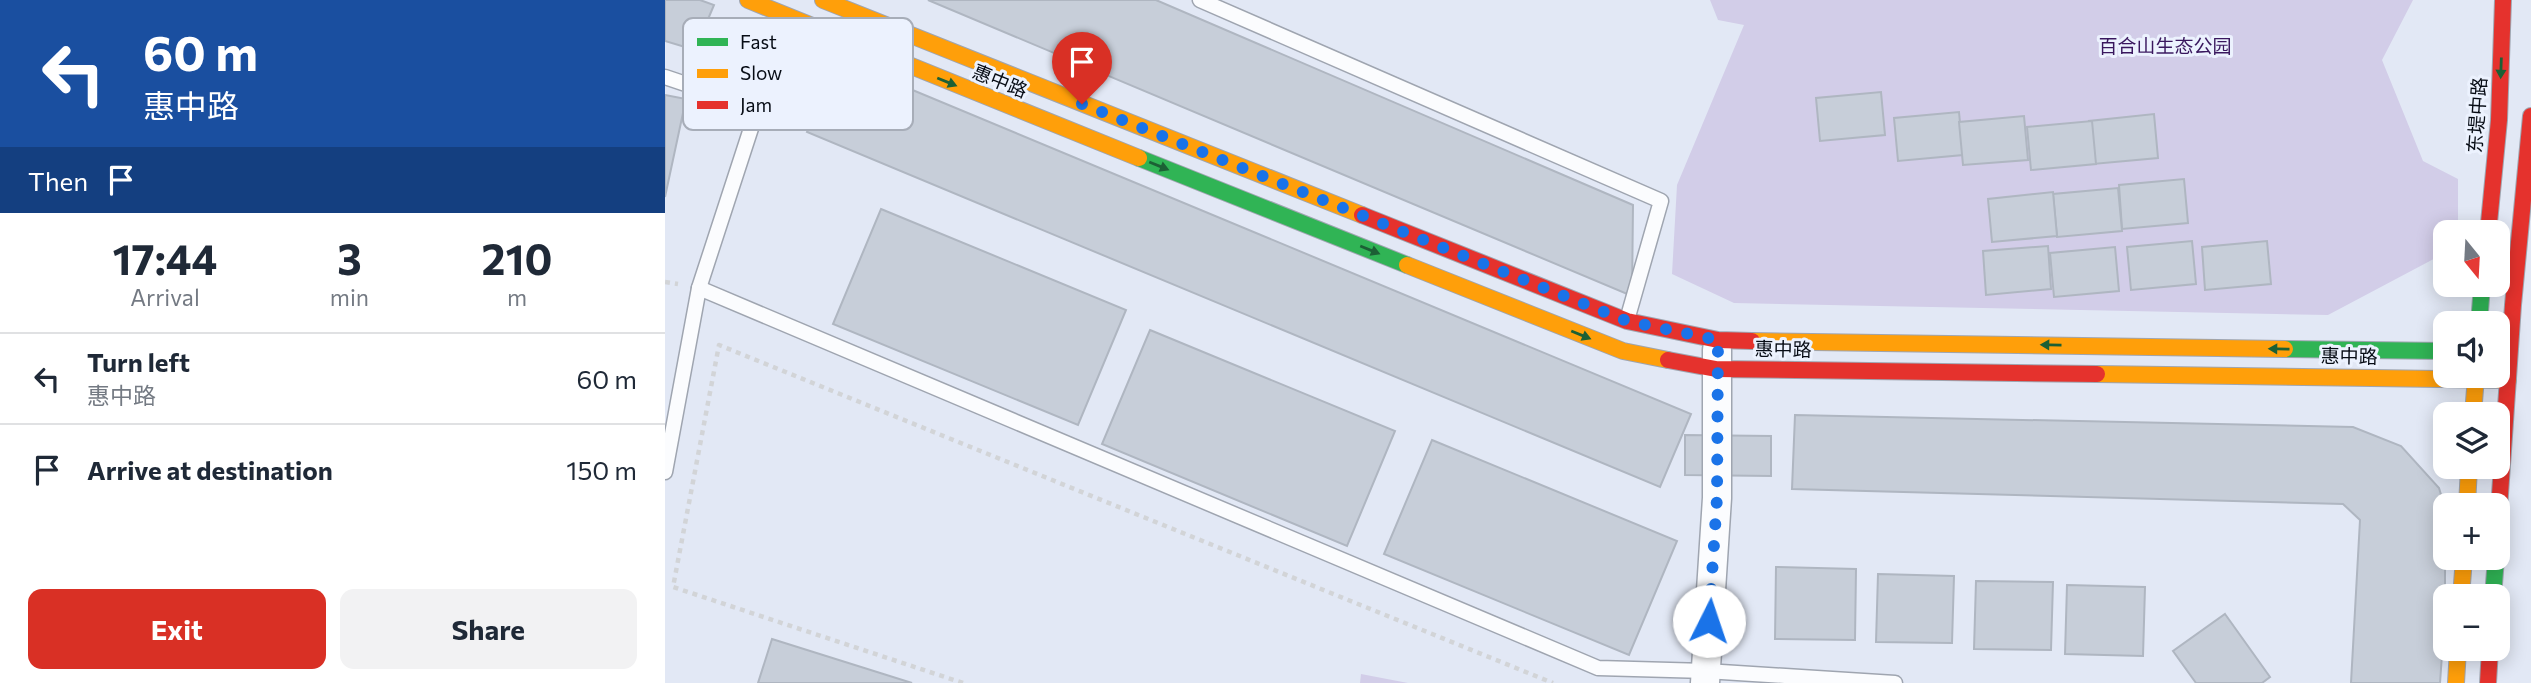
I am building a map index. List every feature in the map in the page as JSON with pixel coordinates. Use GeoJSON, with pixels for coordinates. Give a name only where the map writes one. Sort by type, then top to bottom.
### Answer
{"type":"FeatureCollection","features":[{"type":"Feature","properties":{"kind":"street","name":"惠中路"},"geometry":{"type":"LineString","coordinates":[[748,0],[787,18]]}},
{"type":"Feature","properties":{"kind":"street","name":"惠中路"},"geometry":{"type":"LineString","coordinates":[[823,0],[868,18]]}},
{"type":"Feature","properties":{"kind":"street","name":"东堤中路"},"geometry":{"type":"LineString","coordinates":[[2489,220],[2499,120],[2503,0]]}},
{"type":"Feature","properties":{"kind":"street","name":"惠中路"},"geometry":{"type":"LineString","coordinates":[[913,36],[1627,321],[1718,340],[2433,351]]}},
{"type":"Feature","properties":{"kind":"street","name":"惠中路"},"geometry":{"type":"LineString","coordinates":[[913,68],[1623,351],[1716,369],[2433,377]]}},
{"type":"Feature","properties":{"kind":"street"},"geometry":{"type":"LineString","coordinates":[[2508,311],[2531,116]]}},
{"type":"Feature","properties":{"kind":"street"},"geometry":{"type":"LineString","coordinates":[[1706,677],[1717,498],[1718,340]]}},
{"type":"Feature","properties":{"kind":"street"},"geometry":{"type":"LineString","coordinates":[[2500,493],[2507,388]]}},
{"type":"Feature","properties":{"kind":"street"},"geometry":{"type":"LineString","coordinates":[[2456,683],[2457,661]]}},
{"type":"Feature","properties":{"kind":"street"},"geometry":{"type":"LineString","coordinates":[[2488,683],[2489,661]]}},
{"type":"Feature","properties":{"kind":"lane"},"geometry":{"type":"LineString","coordinates":[[787,18],[793,0]]}},
{"type":"Feature","properties":{"kind":"lane"},"geometry":{"type":"LineString","coordinates":[[1200,0],[1661,201],[1627,321]]}},
{"type":"Feature","properties":{"kind":"lane"},"geometry":{"type":"LineString","coordinates":[[665,77],[683,83]]}},
{"type":"Feature","properties":{"kind":"lane"},"geometry":{"type":"LineString","coordinates":[[665,472],[699,288],[750,130]]}},
{"type":"Feature","properties":{"kind":"lane"},"geometry":{"type":"LineString","coordinates":[[699,288],[1598,668],[1706,677],[1895,683]]}},
{"type":"Feature","properties":{"kind":"path"},"geometry":{"type":"LineString","coordinates":[[963,683],[673,587],[719,345],[1553,683]]}},
{"type":"Feature","properties":{"kind":"green space","name":"百合山生态公园"},"geometry":{"type":"Polygon","coordinates":[[[1710,0],[2413,0],[2382,60],[2423,161],[2458,179],[2458,220],[2433,220],[2433,259],[2328,315],[1734,303],[1672,274],[1677,185],[1744,25],[1718,20],[1710,0]]]}},
{"type":"Feature","properties":{"kind":"green space"},"geometry":{"type":"Polygon","coordinates":[[[1361,674],[1408,683],[1360,683],[1361,674]]]}},
{"type":"Feature","properties":{"kind":"building"},"geometry":{"type":"Polygon","coordinates":[[[665,0],[700,0],[714,5],[709,18],[683,18],[683,46],[665,41],[665,0]]]}},
{"type":"Feature","properties":{"kind":"building"},"geometry":{"type":"Polygon","coordinates":[[[928,0],[1156,0],[1633,205],[1632,296],[928,0]]]}},
{"type":"Feature","properties":{"kind":"building"},"geometry":{"type":"Polygon","coordinates":[[[913,90],[1691,414],[1660,487],[807,132],[913,130],[913,90]]]}},
{"type":"Feature","properties":{"kind":"building"},"geometry":{"type":"Polygon","coordinates":[[[1881,92],[1885,135],[1820,141],[1816,98],[1881,92]]]}},
{"type":"Feature","properties":{"kind":"building"},"geometry":{"type":"Polygon","coordinates":[[[665,95],[683,98],[683,113],[665,197],[665,95]]]}},
{"type":"Feature","properties":{"kind":"building"},"geometry":{"type":"Polygon","coordinates":[[[1959,112],[1963,155],[1898,161],[1894,118],[1959,112]]]}},
{"type":"Feature","properties":{"kind":"building"},"geometry":{"type":"Polygon","coordinates":[[[2154,114],[2158,158],[2093,164],[2089,121],[2154,114]]]}},
{"type":"Feature","properties":{"kind":"building"},"geometry":{"type":"Polygon","coordinates":[[[2024,116],[2028,160],[1963,165],[1959,122],[2024,116]]]}},
{"type":"Feature","properties":{"kind":"building"},"geometry":{"type":"Polygon","coordinates":[[[2092,121],[2096,164],[2031,170],[2027,127],[2092,121]]]}},
{"type":"Feature","properties":{"kind":"building"},"geometry":{"type":"Polygon","coordinates":[[[2184,179],[2188,223],[2122,229],[2119,185],[2184,179]]]}},
{"type":"Feature","properties":{"kind":"building"},"geometry":{"type":"Polygon","coordinates":[[[2118,188],[2122,231],[2057,237],[2053,194],[2118,188]]]}},
{"type":"Feature","properties":{"kind":"building"},"geometry":{"type":"Polygon","coordinates":[[[2053,192],[2057,236],[1992,242],[1988,199],[2053,192]]]}},
{"type":"Feature","properties":{"kind":"building"},"geometry":{"type":"Polygon","coordinates":[[[881,209],[1126,310],[1078,425],[833,324],[881,209]]]}},
{"type":"Feature","properties":{"kind":"building"},"geometry":{"type":"Polygon","coordinates":[[[2192,241],[2196,284],[2131,290],[2127,247],[2192,241]]]}},
{"type":"Feature","properties":{"kind":"building"},"geometry":{"type":"Polygon","coordinates":[[[2267,241],[2271,284],[2205,290],[2202,247],[2267,241]]]}},
{"type":"Feature","properties":{"kind":"building"},"geometry":{"type":"Polygon","coordinates":[[[2048,246],[2051,289],[1986,295],[1983,251],[2048,246]]]}},
{"type":"Feature","properties":{"kind":"building"},"geometry":{"type":"Polygon","coordinates":[[[2115,247],[2119,291],[2054,297],[2050,253],[2115,247]]]}},
{"type":"Feature","properties":{"kind":"building"},"geometry":{"type":"Polygon","coordinates":[[[1150,330],[1395,431],[1347,546],[1102,444],[1150,330]]]}},
{"type":"Feature","properties":{"kind":"building"},"geometry":{"type":"Polygon","coordinates":[[[1795,415],[2353,427],[2401,446],[2439,488],[2440,493],[2433,493],[2433,570],[2445,570],[2445,584],[2433,584],[2433,661],[2442,661],[2440,683],[2351,683],[2360,520],[2343,504],[1792,489],[1795,415]]]}},
{"type":"Feature","properties":{"kind":"building"},"geometry":{"type":"Polygon","coordinates":[[[1685,435],[1771,436],[1771,476],[1685,475],[1685,435]]]}},
{"type":"Feature","properties":{"kind":"building"},"geometry":{"type":"Polygon","coordinates":[[[1432,440],[1677,541],[1629,655],[1384,554],[1432,440]]]}},
{"type":"Feature","properties":{"kind":"building"},"geometry":{"type":"Polygon","coordinates":[[[1776,567],[1856,569],[1855,640],[1775,639],[1776,567]]]}},
{"type":"Feature","properties":{"kind":"building"},"geometry":{"type":"Polygon","coordinates":[[[1878,574],[1954,576],[1952,643],[1876,642],[1878,574]]]}},
{"type":"Feature","properties":{"kind":"building"},"geometry":{"type":"Polygon","coordinates":[[[1976,581],[2053,582],[2051,650],[1974,649],[1976,581]]]}},
{"type":"Feature","properties":{"kind":"building"},"geometry":{"type":"Polygon","coordinates":[[[2067,585],[2145,587],[2143,656],[2065,654],[2067,585]]]}},
{"type":"Feature","properties":{"kind":"building"},"geometry":{"type":"Polygon","coordinates":[[[2225,614],[2270,677],[2262,683],[2196,683],[2173,651],[2225,614]]]}},
{"type":"Feature","properties":{"kind":"building"},"geometry":{"type":"Polygon","coordinates":[[[772,639],[912,683],[758,683],[772,639]]]}},
{"type":"Feature","properties":{"kind":"traffic: fast"},"geometry":{"type":"LineString","coordinates":[[1139,158],[1407,265]]}},
{"type":"Feature","properties":{"kind":"traffic: fast"},"geometry":{"type":"LineString","coordinates":[[2480,311],[2481,298]]}},
{"type":"Feature","properties":{"kind":"traffic: fast"},"geometry":{"type":"LineString","coordinates":[[2285,349],[2433,351]]}},
{"type":"Feature","properties":{"kind":"traffic: fast"},"geometry":{"type":"LineString","coordinates":[[2494,584],[2495,570]]}},
{"type":"Feature","properties":{"kind":"traffic: slow"},"geometry":{"type":"LineString","coordinates":[[748,0],[793,18]]}},
{"type":"Feature","properties":{"kind":"traffic: slow"},"geometry":{"type":"LineString","coordinates":[[823,0],[868,18]]}},
{"type":"Feature","properties":{"kind":"traffic: slow"},"geometry":{"type":"LineString","coordinates":[[913,36],[1362,215]]}},
{"type":"Feature","properties":{"kind":"traffic: slow"},"geometry":{"type":"LineString","coordinates":[[913,67],[1139,158]]}},
{"type":"Feature","properties":{"kind":"traffic: slow"},"geometry":{"type":"LineString","coordinates":[[1407,265],[1623,351],[1668,360]]}},
{"type":"Feature","properties":{"kind":"traffic: slow"},"geometry":{"type":"LineString","coordinates":[[1752,341],[2285,349]]}},
{"type":"Feature","properties":{"kind":"traffic: slow"},"geometry":{"type":"LineString","coordinates":[[2097,374],[2433,379]]}},
{"type":"Feature","properties":{"kind":"traffic: slow"},"geometry":{"type":"LineString","coordinates":[[2474,402],[2475,388]]}},
{"type":"Feature","properties":{"kind":"traffic: slow"},"geometry":{"type":"LineString","coordinates":[[2468,479],[2468,493]]}},
{"type":"Feature","properties":{"kind":"traffic: slow"},"geometry":{"type":"LineString","coordinates":[[2462,584],[2463,570]]}},
{"type":"Feature","properties":{"kind":"traffic: slow"},"geometry":{"type":"LineString","coordinates":[[2456,683],[2457,661]]}},
{"type":"Feature","properties":{"kind":"traffic: jam"},"geometry":{"type":"LineString","coordinates":[[2489,220],[2499,120],[2503,0]]}},
{"type":"Feature","properties":{"kind":"traffic: jam"},"geometry":{"type":"LineString","coordinates":[[2500,493],[2513,305],[2531,116]]}},
{"type":"Feature","properties":{"kind":"traffic: jam"},"geometry":{"type":"LineString","coordinates":[[1362,215],[1627,321],[1718,340],[1752,341]]}},
{"type":"Feature","properties":{"kind":"traffic: jam"},"geometry":{"type":"LineString","coordinates":[[1668,360],[1716,369],[2097,374]]}},
{"type":"Feature","properties":{"kind":"traffic: jam"},"geometry":{"type":"LineString","coordinates":[[2488,683],[2489,661]]}},
{"type":"Feature","properties":{"kind":"route"},"geometry":{"type":"LineString","coordinates":[[1082,104],[1627,321],[1718,340],[1717,498],[1709,621]]}}]}
